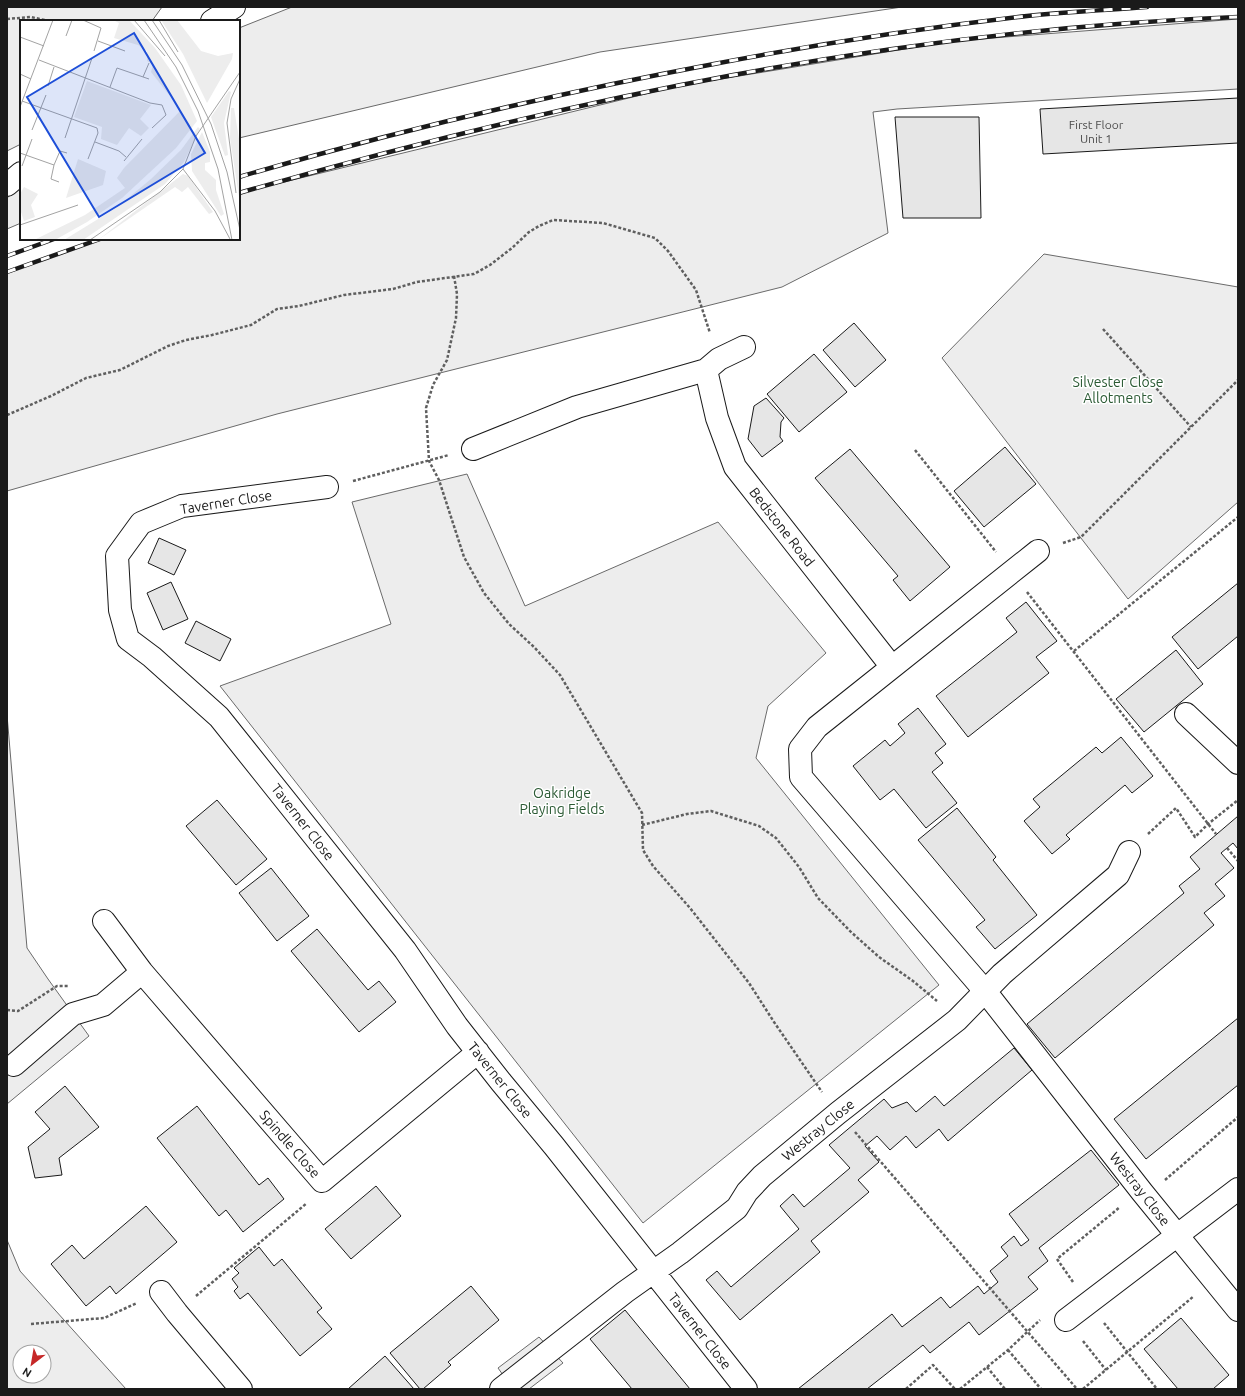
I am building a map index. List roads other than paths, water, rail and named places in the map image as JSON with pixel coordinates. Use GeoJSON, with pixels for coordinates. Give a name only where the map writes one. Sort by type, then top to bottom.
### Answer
{"type":"FeatureCollection","features":[{"type":"Feature","properties":{"kind":"street"},"geometry":{"type":"LineString","coordinates":[[214,20],[234,7]]}},
{"type":"Feature","properties":{"kind":"street"},"geometry":{"type":"LineString","coordinates":[[7,185],[20,174]]}},
{"type":"Feature","properties":{"kind":"street"},"geometry":{"type":"LineString","coordinates":[[473,449],[577,407],[713,365],[744,347]]}},
{"type":"Feature","properties":{"kind":"street","name":"Bedstone Road"},"geometry":{"type":"LineString","coordinates":[[713,365],[717,418],[735,467],[892,667]]}},
{"type":"Feature","properties":{"kind":"street","name":"Taverner Close"},"geometry":{"type":"LineString","coordinates":[[327,488],[182,506],[141,523],[117,556],[120,610],[128,639],[152,657],[219,717],[404,950],[500,1082],[554,1146],[746,1389]]}},
{"type":"Feature","properties":{"kind":"street"},"geometry":{"type":"LineString","coordinates":[[985,991],[801,777],[800,749],[817,727],[1038,551]]}},
{"type":"Feature","properties":{"kind":"street"},"geometry":{"type":"LineString","coordinates":[[1186,714],[1238,763]]}},
{"type":"Feature","properties":{"kind":"street","name":"Westray Close"},"geometry":{"type":"LineString","coordinates":[[654,1272],[737,1208],[747,1192],[762,1176],[838,1113],[957,1020],[1002,974],[1118,875],[1129,852]]}},
{"type":"Feature","properties":{"kind":"street","name":"Spindle Close"},"geometry":{"type":"LineString","coordinates":[[104,921],[142,972],[322,1181],[478,1052]]}},
{"type":"Feature","properties":{"kind":"street"},"geometry":{"type":"LineString","coordinates":[[14,1065],[74,1014],[103,1006],[142,972]]}},
{"type":"Feature","properties":{"kind":"street","name":"Westray Close"},"geometry":{"type":"LineString","coordinates":[[985,991],[1142,1192],[1238,1310]]}},
{"type":"Feature","properties":{"kind":"street","name":"Westray Close"},"geometry":{"type":"LineString","coordinates":[[1066,1320],[1238,1189]]}},
{"type":"Feature","properties":{"kind":"street"},"geometry":{"type":"LineString","coordinates":[[501,1389],[625,1292],[654,1272]]}},
{"type":"Feature","properties":{"kind":"street"},"geometry":{"type":"LineString","coordinates":[[161,1292],[241,1389]]}},
{"type":"Feature","properties":{"kind":"railway"},"geometry":{"type":"LineString","coordinates":[[240,177],[357,144],[475,114],[594,88],[753,57],[831,43],[948,26],[1042,15],[1147,7]]}},
{"type":"Feature","properties":{"kind":"railway"},"geometry":{"type":"LineString","coordinates":[[240,193],[361,159],[485,128],[609,100],[733,75],[859,54],[985,37],[1111,24],[1238,17]]}},
{"type":"Feature","properties":{"kind":"railway"},"geometry":{"type":"LineString","coordinates":[[7,256],[51,240]]}},
{"type":"Feature","properties":{"kind":"railway"},"geometry":{"type":"LineString","coordinates":[[7,272],[97,240]]}},
{"type":"Feature","properties":{"kind":"park label","name":"Silvester Close Allotments"},"geometry":{"type":"Point","coordinates":[1118,390]}},
{"type":"Feature","properties":{"kind":"park label","name":"Oakridge Playing Fields"},"geometry":{"type":"Point","coordinates":[562,802]}}]}
